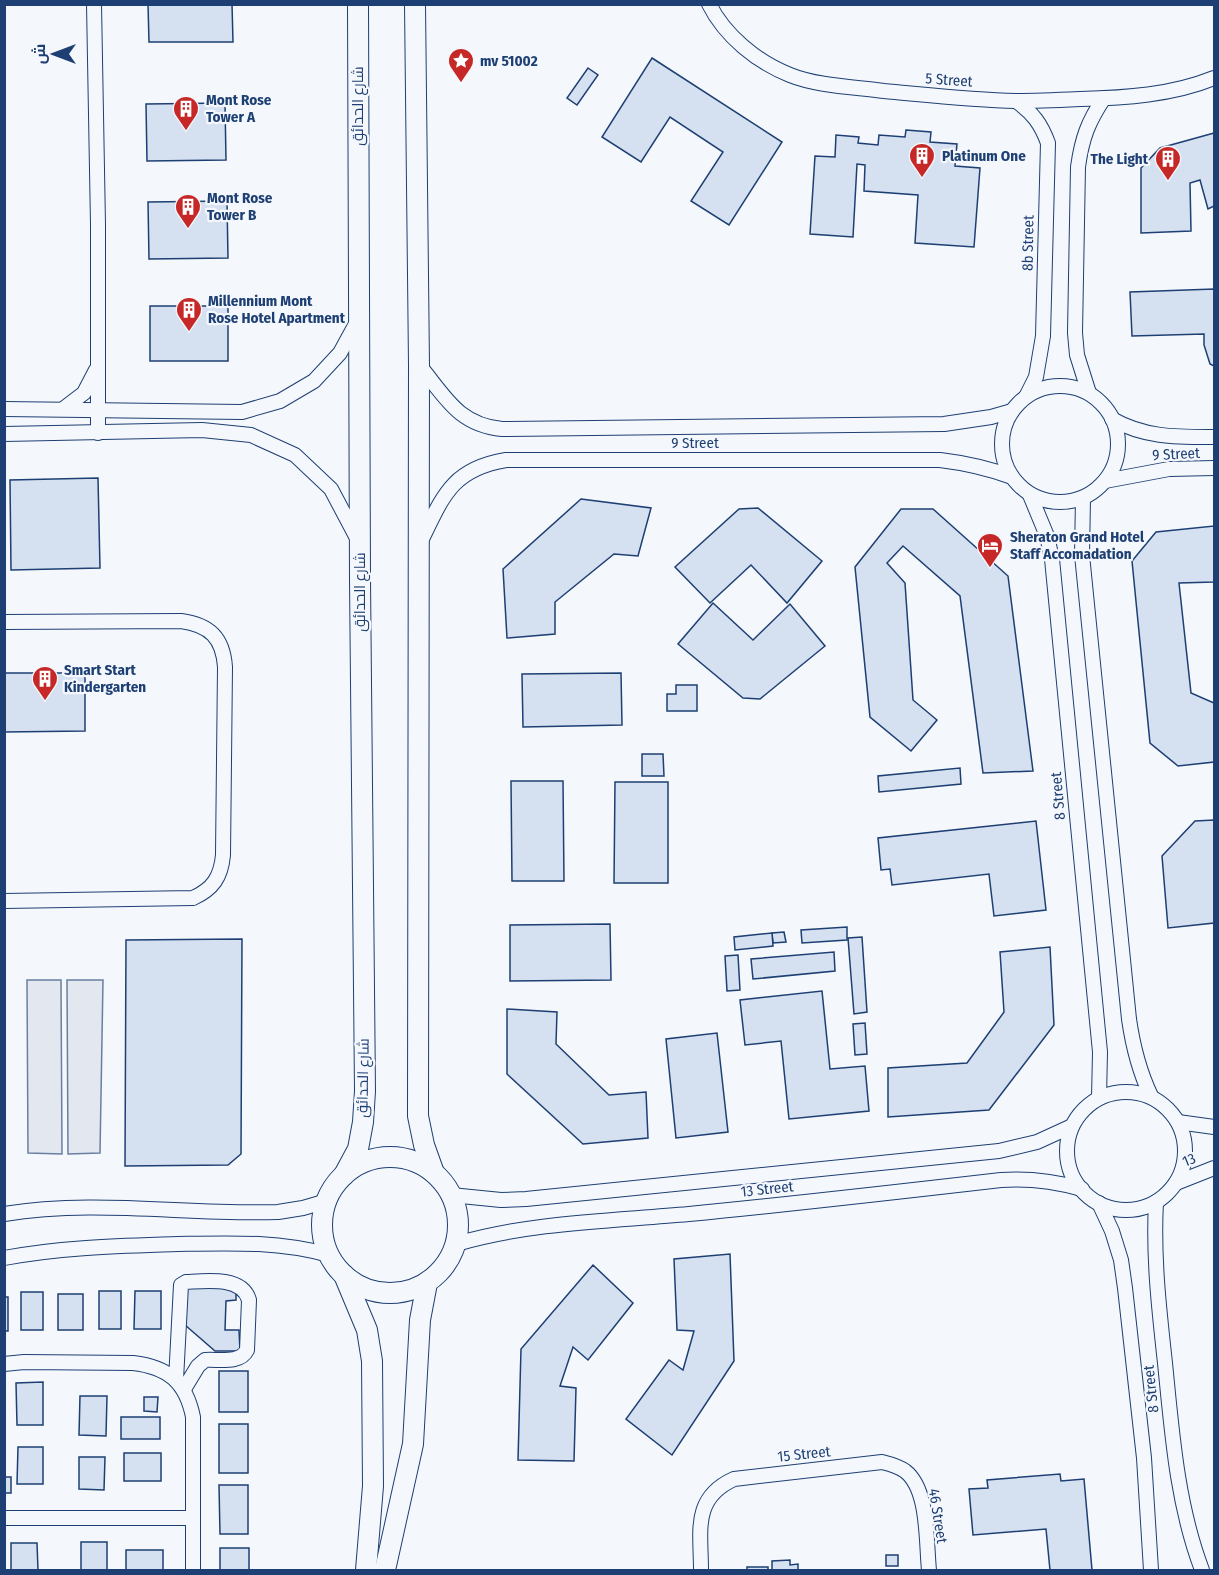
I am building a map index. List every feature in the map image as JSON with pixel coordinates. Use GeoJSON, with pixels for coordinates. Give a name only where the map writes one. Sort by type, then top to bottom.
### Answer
{"type":"FeatureCollection","features":[{"type":"Feature","properties":{"kind":"street"},"geometry":{"type":"LineString","coordinates":[[94,4],[99,225],[98,433]]}},
{"type":"Feature","properties":{"kind":"street","name":"شارع الحدائق"},"geometry":{"type":"LineString","coordinates":[[344,1175],[358,1149],[363,1122],[364,1091],[358,4]]}},
{"type":"Feature","properties":{"kind":"street"},"geometry":{"type":"LineString","coordinates":[[415,4],[419,365],[418,1116],[424,1145],[434,1173]]}},
{"type":"Feature","properties":{"kind":"street","name":"5 Street"},"geometry":{"type":"LineString","coordinates":[[709,4],[713,13],[732,35],[759,59],[791,76],[855,87],[1016,101],[1104,98],[1156,93],[1195,86],[1215,78]]}},
{"type":"Feature","properties":{"kind":"street"},"geometry":{"type":"LineString","coordinates":[[1089,393],[1077,355],[1075,333],[1078,167],[1082,142],[1090,119],[1104,98]]}},
{"type":"Feature","properties":{"kind":"street","name":"8b Street"},"geometry":{"type":"LineString","coordinates":[[1016,101],[1031,111],[1042,126],[1048,143],[1043,336],[1036,377],[1027,396]]}},
{"type":"Feature","properties":{"kind":"street"},"geometry":{"type":"LineString","coordinates":[[4,409],[243,412],[280,401],[314,381],[340,353],[359,318]]}},
{"type":"Feature","properties":{"kind":"street"},"geometry":{"type":"LineString","coordinates":[[62,410],[84,393],[98,362]]}},
{"type":"Feature","properties":{"kind":"street","name":"9 Street"},"geometry":{"type":"LineString","coordinates":[[419,365],[455,410],[469,421],[485,427],[502,429],[944,424],[992,417],[1012,411]]}},
{"type":"Feature","properties":{"kind":"street"},"geometry":{"type":"LineString","coordinates":[[1068,386],[1089,393],[1102,404],[1112,419],[1117,435],[1117,452],[1113,468],[1105,481],[1083,498],[1065,502],[1047,501],[1030,495],[1012,477],[1003,455],[1003,432],[1012,411],[1027,396],[1047,387],[1068,386]]}},
{"type":"Feature","properties":{"kind":"street","name":"9 Street"},"geometry":{"type":"LineString","coordinates":[[1112,419],[1134,430],[1157,435],[1215,437]]}},
{"type":"Feature","properties":{"kind":"street"},"geometry":{"type":"LineString","coordinates":[[4,434],[202,430],[251,435],[295,455],[331,489],[360,542]]}},
{"type":"Feature","properties":{"kind":"street","name":"9 Street"},"geometry":{"type":"LineString","coordinates":[[419,546],[442,499],[454,483],[469,471],[487,463],[506,460],[940,460],[974,465],[1012,477]]}},
{"type":"Feature","properties":{"kind":"street","name":"9 Street"},"geometry":{"type":"LineString","coordinates":[[1105,481],[1169,469],[1215,468]]}},
{"type":"Feature","properties":{"kind":"street","name":"8 Street"},"geometry":{"type":"LineString","coordinates":[[1030,495],[1047,536],[1052,559],[1100,1052],[1099,1098]]}},
{"type":"Feature","properties":{"kind":"street"},"geometry":{"type":"LineString","coordinates":[[1083,498],[1082,555],[1129,1019],[1134,1052],[1151,1096]]}},
{"type":"Feature","properties":{"kind":"street"},"geometry":{"type":"LineString","coordinates":[[4,622],[181,621],[195,623],[208,629],[218,639],[224,652],[225,667],[222,869],[216,882],[206,892],[193,898],[4,901]]}},
{"type":"Feature","properties":{"kind":"street"},"geometry":{"type":"LineString","coordinates":[[1116,1092],[1134,1092],[1151,1096],[1166,1107],[1178,1122],[1184,1137],[1185,1152],[1176,1183],[1156,1202],[1138,1209],[1118,1209],[1099,1203],[1082,1189],[1072,1175],[1068,1159],[1068,1142],[1072,1126],[1083,1110],[1099,1098],[1116,1092]]}},
{"type":"Feature","properties":{"kind":"street"},"geometry":{"type":"LineString","coordinates":[[1178,1122],[1215,1127]]}},
{"type":"Feature","properties":{"kind":"street","name":"13 Street"},"geometry":{"type":"LineString","coordinates":[[451,1195],[501,1200],[526,1199],[999,1150],[1037,1142],[1072,1126]]}},
{"type":"Feature","properties":{"kind":"street"},"geometry":{"type":"LineString","coordinates":[[344,1275],[368,1290],[399,1293],[413,1290],[427,1283],[443,1268],[456,1244],[458,1224],[451,1195],[434,1173],[420,1163],[404,1158],[387,1157],[370,1160],[344,1175],[334,1187],[323,1214],[322,1232],[329,1255],[344,1275],[367,1330],[372,1361],[373,1486],[366,1570]]}},
{"type":"Feature","properties":{"kind":"street","name":"13"},"geometry":{"type":"LineString","coordinates":[[1176,1183],[1215,1168]]}},
{"type":"Feature","properties":{"kind":"street","name":"13 Street"},"geometry":{"type":"LineString","coordinates":[[456,1244],[527,1229],[731,1210],[1001,1180],[1028,1178],[1082,1189]]}},
{"type":"Feature","properties":{"kind":"street"},"geometry":{"type":"LineString","coordinates":[[4,1214],[29,1210],[86,1207],[278,1212],[303,1208],[327,1200]]}},
{"type":"Feature","properties":{"kind":"street","name":"8 Street"},"geometry":{"type":"LineString","coordinates":[[1156,1202],[1155,1262],[1174,1455],[1184,1511],[1202,1570]]}},
{"type":"Feature","properties":{"kind":"street","name":"8 Street"},"geometry":{"type":"LineString","coordinates":[[1099,1203],[1112,1231],[1125,1288],[1144,1458],[1151,1570]]}},
{"type":"Feature","properties":{"kind":"street"},"geometry":{"type":"LineString","coordinates":[[4,1258],[87,1246],[253,1243],[304,1248],[329,1255]]}},
{"type":"Feature","properties":{"kind":"street"},"geometry":{"type":"LineString","coordinates":[[186,1282],[227,1282],[246,1293],[249,1300],[248,1346],[245,1354],[238,1359],[205,1359],[180,1385],[181,1286],[186,1282]]}},
{"type":"Feature","properties":{"kind":"street"},"geometry":{"type":"LineString","coordinates":[[386,1570],[413,1444],[420,1320],[427,1283]]}},
{"type":"Feature","properties":{"kind":"street"},"geometry":{"type":"LineString","coordinates":[[4,1364],[24,1362],[133,1363],[164,1370],[180,1385],[190,1402],[193,1417],[193,1570]]}},
{"type":"Feature","properties":{"kind":"street","name":"15 Street"},"geometry":{"type":"LineString","coordinates":[[700,1570],[701,1521],[704,1507],[710,1494],[721,1485],[741,1478],[882,1462],[905,1470]]}},
{"type":"Feature","properties":{"kind":"street","name":"46 Street"},"geometry":{"type":"LineString","coordinates":[[905,1470],[920,1490],[929,1570]]}},
{"type":"Feature","properties":{"kind":"street"},"geometry":{"type":"LineString","coordinates":[[4,1518],[193,1518]]}},
{"type":"Feature","properties":{"kind":"shaded area"},"geometry":{"type":"Polygon","coordinates":[[[27,980],[61,980],[62,1154],[28,1153],[27,980]]]}},
{"type":"Feature","properties":{"kind":"shaded area"},"geometry":{"type":"Polygon","coordinates":[[[67,980],[103,980],[100,1153],[68,1154],[67,980]]]}},
{"type":"Feature","properties":{"kind":"building"},"geometry":{"type":"Polygon","coordinates":[[[148,4],[232,4],[233,42],[149,42],[148,4]]]}},
{"type":"Feature","properties":{"kind":"building"},"geometry":{"type":"Polygon","coordinates":[[[652,58],[782,142],[729,225],[691,201],[723,152],[670,117],[641,162],[602,137],[652,58]]]}},
{"type":"Feature","properties":{"kind":"building"},"geometry":{"type":"Polygon","coordinates":[[[588,68],[598,75],[577,105],[567,98],[588,68]]]}},
{"type":"Feature","properties":{"kind":"building","name":"Mont Rose Tower A"},"geometry":{"type":"Polygon","coordinates":[[[225,103],[226,160],[147,161],[146,104],[225,103]]]}},
{"type":"Feature","properties":{"kind":"building","name":"Platinum One"},"geometry":{"type":"Polygon","coordinates":[[[906,130],[931,132],[930,142],[957,144],[955,166],[980,168],[974,247],[915,243],[918,195],[864,191],[865,165],[857,164],[853,237],[810,234],[815,156],[835,157],[836,135],[859,137],[858,143],[878,145],[879,135],[905,137],[906,130]]]}},
{"type":"Feature","properties":{"kind":"building","name":"The Light"},"geometry":{"type":"Polygon","coordinates":[[[1214,133],[1214,206],[1208,209],[1200,180],[1190,183],[1191,231],[1141,233],[1141,168],[1160,148],[1214,133]]]}},
{"type":"Feature","properties":{"kind":"building","name":"Mont Rose Tower B"},"geometry":{"type":"Polygon","coordinates":[[[227,201],[228,258],[149,259],[148,202],[227,201]]]}},
{"type":"Feature","properties":{"kind":"building"},"geometry":{"type":"Polygon","coordinates":[[[1214,289],[1214,366],[1210,364],[1204,345],[1204,334],[1132,336],[1130,292],[1214,289]]]}},
{"type":"Feature","properties":{"kind":"building","name":"Millennium Mont Rose Hotel Apartment"},"geometry":{"type":"Polygon","coordinates":[[[150,306],[228,306],[228,361],[150,361],[150,306]]]}},
{"type":"Feature","properties":{"kind":"building"},"geometry":{"type":"Polygon","coordinates":[[[98,478],[100,568],[11,570],[10,480],[98,478]]]}},
{"type":"Feature","properties":{"kind":"building"},"geometry":{"type":"Polygon","coordinates":[[[581,499],[651,508],[638,556],[614,554],[555,602],[555,634],[507,638],[503,569],[581,499]]]}},
{"type":"Feature","properties":{"kind":"building"},"geometry":{"type":"Polygon","coordinates":[[[758,508],[822,561],[787,603],[751,565],[710,603],[675,567],[739,509],[758,508]]]}},
{"type":"Feature","properties":{"kind":"building"},"geometry":{"type":"Polygon","coordinates":[[[901,509],[933,509],[1008,576],[1033,771],[983,773],[960,596],[903,546],[887,563],[905,583],[913,700],[937,720],[911,751],[870,717],[855,567],[901,509]]]}},
{"type":"Feature","properties":{"kind":"building"},"geometry":{"type":"Polygon","coordinates":[[[1214,526],[1214,582],[1179,583],[1191,693],[1214,703],[1214,762],[1178,766],[1150,743],[1132,561],[1156,532],[1214,526]]]}},
{"type":"Feature","properties":{"kind":"building"},"geometry":{"type":"Polygon","coordinates":[[[713,603],[753,640],[790,604],[825,646],[760,699],[743,698],[678,644],[713,603]]]}},
{"type":"Feature","properties":{"kind":"building","name":"Smart Start Kindergarten"},"geometry":{"type":"Polygon","coordinates":[[[4,673],[85,673],[85,731],[4,732],[4,673]]]}},
{"type":"Feature","properties":{"kind":"building"},"geometry":{"type":"Polygon","coordinates":[[[621,673],[622,725],[523,727],[522,674],[621,673]]]}},
{"type":"Feature","properties":{"kind":"building"},"geometry":{"type":"Polygon","coordinates":[[[676,685],[697,685],[697,711],[667,711],[667,694],[676,694],[676,685]]]}},
{"type":"Feature","properties":{"kind":"building"},"geometry":{"type":"Polygon","coordinates":[[[642,754],[663,754],[664,776],[642,776],[642,754]]]}},
{"type":"Feature","properties":{"kind":"building"},"geometry":{"type":"Polygon","coordinates":[[[960,768],[961,784],[879,792],[878,776],[960,768]]]}},
{"type":"Feature","properties":{"kind":"building"},"geometry":{"type":"Polygon","coordinates":[[[511,781],[563,781],[564,881],[512,881],[511,781]]]}},
{"type":"Feature","properties":{"kind":"building"},"geometry":{"type":"Polygon","coordinates":[[[615,782],[668,782],[668,883],[614,883],[615,782]]]}},
{"type":"Feature","properties":{"kind":"building"},"geometry":{"type":"Polygon","coordinates":[[[1214,820],[1214,923],[1168,928],[1162,856],[1195,821],[1214,820]]]}},
{"type":"Feature","properties":{"kind":"building"},"geometry":{"type":"Polygon","coordinates":[[[1036,821],[1046,910],[994,916],[989,874],[892,885],[890,869],[881,870],[878,838],[1036,821]]]}},
{"type":"Feature","properties":{"kind":"building"},"geometry":{"type":"Polygon","coordinates":[[[610,924],[611,980],[510,981],[510,925],[610,924]]]}},
{"type":"Feature","properties":{"kind":"building"},"geometry":{"type":"Polygon","coordinates":[[[847,927],[847,940],[802,943],[801,930],[847,927]]]}},
{"type":"Feature","properties":{"kind":"building"},"geometry":{"type":"Polygon","coordinates":[[[784,932],[786,942],[773,943],[772,933],[784,932]]]}},
{"type":"Feature","properties":{"kind":"building"},"geometry":{"type":"Polygon","coordinates":[[[772,933],[773,946],[735,950],[734,937],[772,933]]]}},
{"type":"Feature","properties":{"kind":"building"},"geometry":{"type":"Polygon","coordinates":[[[862,937],[867,1012],[854,1014],[848,938],[862,937]]]}},
{"type":"Feature","properties":{"kind":"building"},"geometry":{"type":"Polygon","coordinates":[[[242,939],[241,1154],[228,1165],[125,1166],[126,940],[242,939]]]}},
{"type":"Feature","properties":{"kind":"building"},"geometry":{"type":"Polygon","coordinates":[[[1050,947],[1054,1025],[989,1110],[888,1117],[888,1068],[967,1063],[1004,1012],[1000,952],[1050,947]]]}},
{"type":"Feature","properties":{"kind":"building"},"geometry":{"type":"Polygon","coordinates":[[[834,952],[835,971],[753,979],[751,959],[834,952]]]}},
{"type":"Feature","properties":{"kind":"building"},"geometry":{"type":"Polygon","coordinates":[[[738,955],[740,990],[727,991],[725,956],[738,955]]]}},
{"type":"Feature","properties":{"kind":"building"},"geometry":{"type":"Polygon","coordinates":[[[822,991],[830,1069],[865,1066],[869,1111],[789,1119],[781,1041],[745,1045],[740,1000],[822,991]]]}},
{"type":"Feature","properties":{"kind":"building"},"geometry":{"type":"Polygon","coordinates":[[[507,1009],[557,1012],[556,1044],[609,1095],[646,1092],[648,1138],[583,1144],[507,1074],[507,1009]]]}},
{"type":"Feature","properties":{"kind":"building"},"geometry":{"type":"Polygon","coordinates":[[[865,1023],[867,1054],[855,1055],[853,1024],[865,1023]]]}},
{"type":"Feature","properties":{"kind":"building"},"geometry":{"type":"Polygon","coordinates":[[[717,1033],[728,1132],[676,1138],[666,1039],[717,1033]]]}},
{"type":"Feature","properties":{"kind":"building"},"geometry":{"type":"Polygon","coordinates":[[[730,1254],[734,1361],[672,1455],[626,1419],[669,1360],[683,1370],[694,1331],[677,1330],[674,1259],[730,1254]]]}},
{"type":"Feature","properties":{"kind":"building"},"geometry":{"type":"Polygon","coordinates":[[[593,1265],[633,1303],[588,1360],[573,1347],[560,1386],[576,1388],[574,1461],[518,1460],[521,1349],[593,1265]]]}},
{"type":"Feature","properties":{"kind":"building"},"geometry":{"type":"Polygon","coordinates":[[[186,1287],[236,1288],[236,1300],[226,1301],[225,1330],[239,1330],[240,1351],[215,1351],[185,1325],[186,1287]]]}},
{"type":"Feature","properties":{"kind":"building"},"geometry":{"type":"Polygon","coordinates":[[[99,1291],[121,1291],[121,1329],[99,1329],[99,1291]]]}},
{"type":"Feature","properties":{"kind":"building"},"geometry":{"type":"Polygon","coordinates":[[[135,1291],[161,1291],[161,1329],[134,1329],[135,1291]]]}},
{"type":"Feature","properties":{"kind":"building"},"geometry":{"type":"Polygon","coordinates":[[[21,1292],[43,1292],[43,1330],[21,1330],[21,1292]]]}},
{"type":"Feature","properties":{"kind":"building"},"geometry":{"type":"Polygon","coordinates":[[[58,1294],[83,1294],[83,1330],[58,1330],[58,1294]]]}},
{"type":"Feature","properties":{"kind":"building"},"geometry":{"type":"Polygon","coordinates":[[[4,1297],[8,1297],[8,1331],[4,1331],[4,1297]]]}},
{"type":"Feature","properties":{"kind":"building"},"geometry":{"type":"Polygon","coordinates":[[[219,1371],[248,1371],[248,1412],[219,1412],[219,1371]]]}},
{"type":"Feature","properties":{"kind":"building"},"geometry":{"type":"Polygon","coordinates":[[[43,1382],[43,1425],[17,1425],[16,1383],[43,1382]]]}},
{"type":"Feature","properties":{"kind":"building"},"geometry":{"type":"Polygon","coordinates":[[[80,1396],[107,1396],[106,1436],[79,1435],[80,1396]]]}},
{"type":"Feature","properties":{"kind":"building"},"geometry":{"type":"Polygon","coordinates":[[[144,1397],[158,1397],[157,1412],[144,1411],[144,1397]]]}},
{"type":"Feature","properties":{"kind":"building"},"geometry":{"type":"Polygon","coordinates":[[[121,1417],[160,1417],[160,1439],[121,1439],[121,1417]]]}},
{"type":"Feature","properties":{"kind":"building"},"geometry":{"type":"Polygon","coordinates":[[[219,1424],[248,1424],[248,1473],[219,1473],[219,1424]]]}},
{"type":"Feature","properties":{"kind":"building"},"geometry":{"type":"Polygon","coordinates":[[[18,1447],[43,1447],[43,1484],[17,1484],[18,1447]]]}},
{"type":"Feature","properties":{"kind":"building"},"geometry":{"type":"Polygon","coordinates":[[[124,1453],[161,1453],[161,1481],[124,1481],[124,1453]]]}},
{"type":"Feature","properties":{"kind":"building"},"geometry":{"type":"Polygon","coordinates":[[[79,1457],[105,1457],[104,1490],[79,1489],[79,1457]]]}},
{"type":"Feature","properties":{"kind":"building"},"geometry":{"type":"Polygon","coordinates":[[[1060,1474],[1061,1481],[1084,1479],[1092,1570],[1050,1570],[1046,1529],[973,1535],[969,1489],[988,1488],[987,1480],[1060,1474]]]}},
{"type":"Feature","properties":{"kind":"building"},"geometry":{"type":"Polygon","coordinates":[[[4,1477],[11,1477],[11,1493],[4,1493],[4,1477]]]}},
{"type":"Feature","properties":{"kind":"building"},"geometry":{"type":"Polygon","coordinates":[[[219,1485],[248,1485],[248,1534],[220,1534],[219,1485]]]}},
{"type":"Feature","properties":{"kind":"building"},"geometry":{"type":"Polygon","coordinates":[[[81,1542],[107,1542],[107,1570],[81,1570],[81,1542]]]}},
{"type":"Feature","properties":{"kind":"building"},"geometry":{"type":"Polygon","coordinates":[[[11,1543],[37,1543],[38,1570],[11,1570],[11,1543]]]}},
{"type":"Feature","properties":{"kind":"building"},"geometry":{"type":"Polygon","coordinates":[[[220,1548],[249,1548],[249,1570],[220,1570],[220,1548]]]}},
{"type":"Feature","properties":{"kind":"building"},"geometry":{"type":"Polygon","coordinates":[[[126,1550],[163,1550],[163,1570],[126,1570],[126,1550]]]}},
{"type":"Feature","properties":{"kind":"building"},"geometry":{"type":"Polygon","coordinates":[[[886,1555],[898,1555],[898,1566],[886,1566],[886,1555]]]}},
{"type":"Feature","properties":{"kind":"building"},"geometry":{"type":"Polygon","coordinates":[[[790,1560],[790,1565],[798,1564],[798,1570],[772,1570],[772,1561],[790,1560]]]}},
{"type":"Feature","properties":{"kind":"building"},"geometry":{"type":"Polygon","coordinates":[[[747,1567],[768,1567],[768,1570],[747,1570],[747,1567]]]}},
{"type":"Feature","properties":{"kind":"place","name":"mv 51002"},"geometry":{"type":"Point","coordinates":[461,84]}},
{"type":"Feature","properties":{"kind":"place","name":"Mont Rose Tower A"},"geometry":{"type":"Point","coordinates":[186,132]}},
{"type":"Feature","properties":{"kind":"place","name":"Platinum One"},"geometry":{"type":"Point","coordinates":[922,179]}},
{"type":"Feature","properties":{"kind":"place","name":"The Light"},"geometry":{"type":"Point","coordinates":[1168,182]}},
{"type":"Feature","properties":{"kind":"place","name":"Mont Rose Tower B"},"geometry":{"type":"Point","coordinates":[188,230]}},
{"type":"Feature","properties":{"kind":"place","name":"Millennium Mont Rose Hotel Apartment"},"geometry":{"type":"Point","coordinates":[189,333]}},
{"type":"Feature","properties":{"kind":"place","name":"Sheraton Grand Hotel Staff Accomadation"},"geometry":{"type":"Point","coordinates":[990,569]}},
{"type":"Feature","properties":{"kind":"place","name":"Smart Start Kindergarten"},"geometry":{"type":"Point","coordinates":[45,702]}}]}
